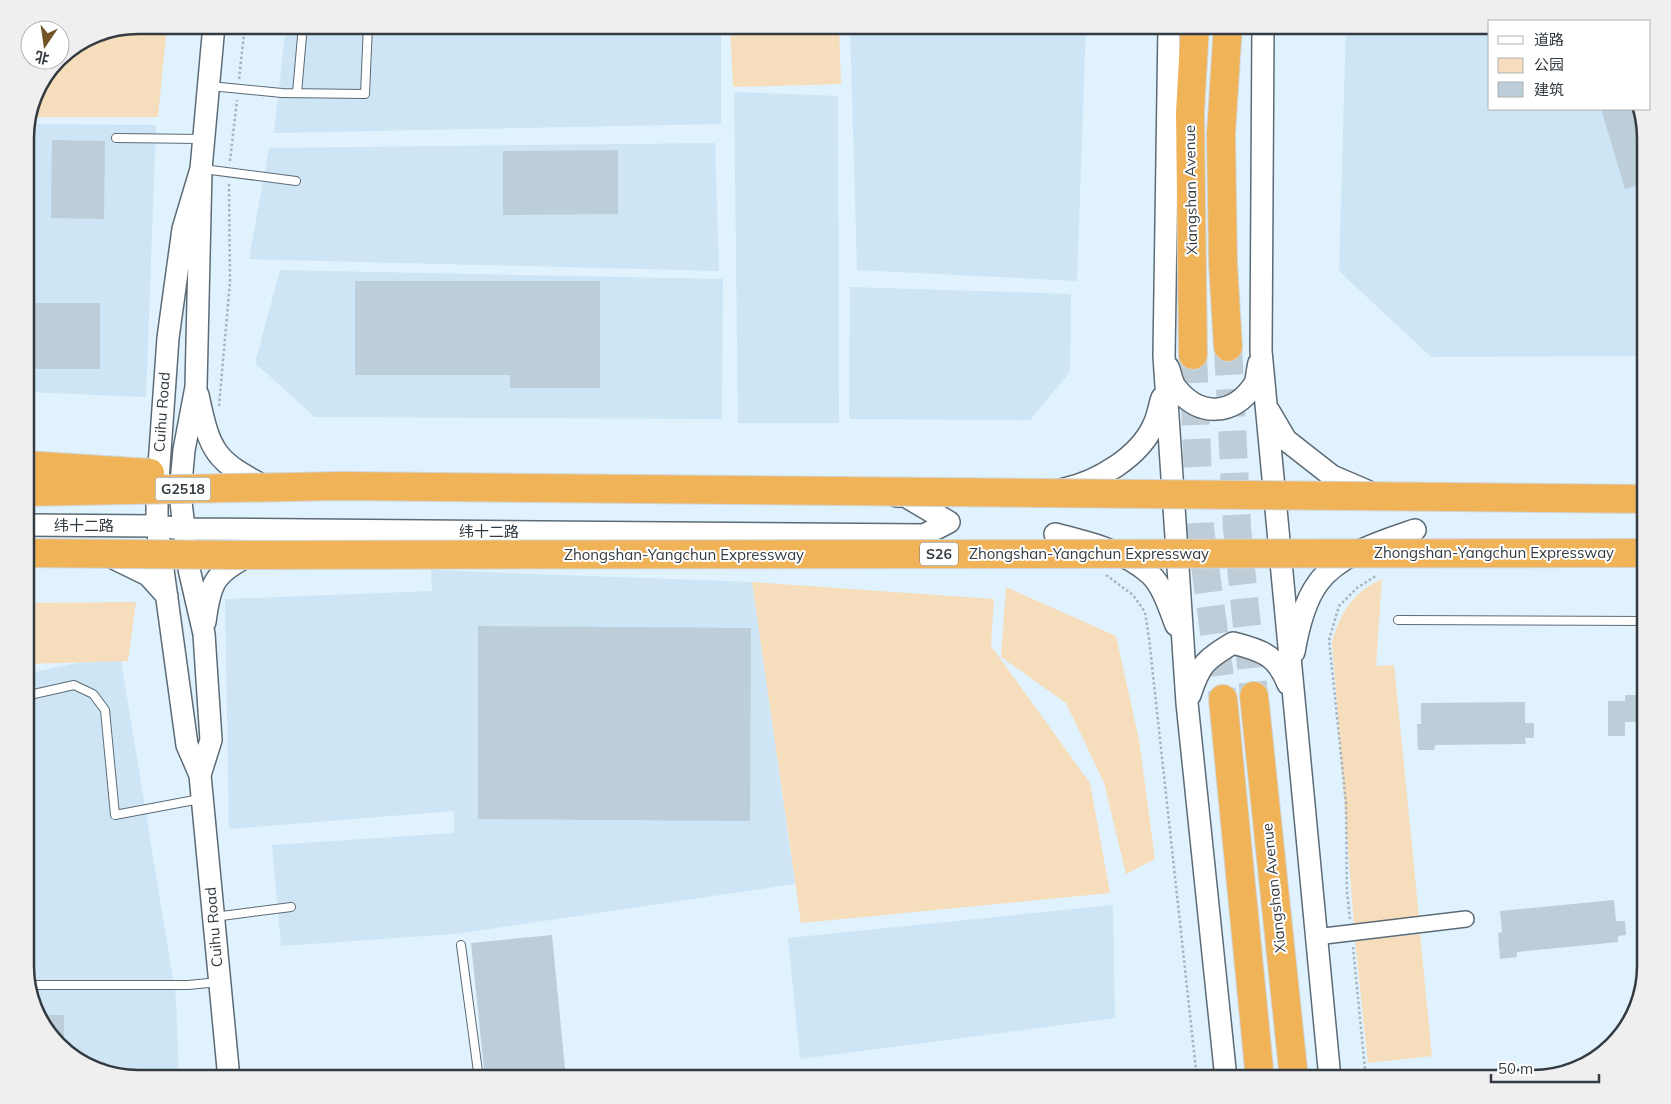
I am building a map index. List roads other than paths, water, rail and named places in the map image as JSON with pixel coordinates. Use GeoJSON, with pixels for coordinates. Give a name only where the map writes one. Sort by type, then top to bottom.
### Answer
{"type":"FeatureCollection","features":[{"type":"Feature","properties":{"kind":"highway","name":"Xiangshan Avenue"},"geometry":{"type":"LineString","coordinates":[[1193,355],[1190,113],[1194,34]]}},
{"type":"Feature","properties":{"kind":"highway","name":"Xiangshan Avenue"},"geometry":{"type":"LineString","coordinates":[[1227,34],[1221,134],[1228,347]]}},
{"type":"Feature","properties":{"kind":"highway"},"geometry":{"type":"LineString","coordinates":[[34,466],[341,486],[1637,499]]}},
{"type":"Feature","properties":{"kind":"highway","name":"G2518"},"geometry":{"type":"LineString","coordinates":[[34,493],[341,486]]}},
{"type":"Feature","properties":{"kind":"highway"},"geometry":{"type":"LineString","coordinates":[[34,552],[232,555]]}},
{"type":"Feature","properties":{"kind":"highway","name":"Zhongshan-Yangchun Expressway"},"geometry":{"type":"LineString","coordinates":[[232,555],[1637,553]]}},
{"type":"Feature","properties":{"kind":"highway"},"geometry":{"type":"LineString","coordinates":[[34,566],[232,555]]}},
{"type":"Feature","properties":{"kind":"highway","name":"Xiangshan Avenue"},"geometry":{"type":"LineString","coordinates":[[1254,696],[1293,1070]]}},
{"type":"Feature","properties":{"kind":"highway"},"geometry":{"type":"LineString","coordinates":[[1223,699],[1259,1070]]}},
{"type":"Feature","properties":{"kind":"street","name":"Cuihu Road"},"geometry":{"type":"LineString","coordinates":[[200,775],[211,740],[204,634],[189,569],[180,494],[184,450],[196,387],[201,169],[213,34]]}},
{"type":"Feature","properties":{"kind":"street"},"geometry":{"type":"LineString","coordinates":[[1168,34],[1164,356],[1187,703],[1225,1070]]}},
{"type":"Feature","properties":{"kind":"street"},"geometry":{"type":"LineString","coordinates":[[1263,34],[1261,352],[1328,1070]]}},
{"type":"Feature","properties":{"kind":"street","name":"Cuihu Road"},"geometry":{"type":"LineString","coordinates":[[201,169],[183,229],[168,338],[157,494],[158,526],[187,745],[200,775],[212,917],[228,1070]]}},
{"type":"Feature","properties":{"kind":"street"},"geometry":{"type":"LineString","coordinates":[[1164,356],[1176,388],[1199,408],[1215,411],[1237,403],[1255,384],[1261,352]]}},
{"type":"Feature","properties":{"kind":"street"},"geometry":{"type":"LineString","coordinates":[[1033,496],[1078,486],[1106,473],[1137,448],[1154,425],[1166,383]]}},
{"type":"Feature","properties":{"kind":"street"},"geometry":{"type":"LineString","coordinates":[[196,387],[206,436],[222,461],[280,494]]}},
{"type":"Feature","properties":{"kind":"street"},"geometry":{"type":"LineString","coordinates":[[34,487],[130,471],[152,454],[163,405]]}},
{"type":"Feature","properties":{"kind":"street"},"geometry":{"type":"LineString","coordinates":[[1266,405],[1286,440],[1332,476],[1367,491]]}},
{"type":"Feature","properties":{"kind":"street"},"geometry":{"type":"LineString","coordinates":[[34,493],[280,494]]}},
{"type":"Feature","properties":{"kind":"street","name":"纬十二路"},"geometry":{"type":"LineString","coordinates":[[34,526],[924,535],[949,522],[905,496],[280,494]]}},
{"type":"Feature","properties":{"kind":"street"},"geometry":{"type":"LineString","coordinates":[[55,526],[148,575],[167,596]]}},
{"type":"Feature","properties":{"kind":"street"},"geometry":{"type":"LineString","coordinates":[[204,634],[208,601],[216,577],[234,563],[298,530]]}},
{"type":"Feature","properties":{"kind":"street"},"geometry":{"type":"LineString","coordinates":[[1290,672],[1304,610],[1318,583],[1332,569],[1368,546],[1415,530]]}},
{"type":"Feature","properties":{"kind":"street"},"geometry":{"type":"LineString","coordinates":[[1055,534],[1099,546],[1130,561],[1151,575],[1168,604],[1183,645]]}},
{"type":"Feature","properties":{"kind":"street"},"geometry":{"type":"LineString","coordinates":[[1187,703],[1197,675],[1208,658],[1233,643],[1260,649],[1282,667],[1292,693]]}},
{"type":"Feature","properties":{"kind":"street"},"geometry":{"type":"LineString","coordinates":[[1316,937],[1466,919]]}},
{"type":"Feature","properties":{"kind":"lane"},"geometry":{"type":"LineString","coordinates":[[298,93],[302,34]]}},
{"type":"Feature","properties":{"kind":"lane"},"geometry":{"type":"LineString","coordinates":[[208,86],[298,93],[365,94],[368,34]]}},
{"type":"Feature","properties":{"kind":"lane"},"geometry":{"type":"LineString","coordinates":[[116,138],[204,139]]}},
{"type":"Feature","properties":{"kind":"lane"},"geometry":{"type":"LineString","coordinates":[[201,169],[229,171],[296,181]]}},
{"type":"Feature","properties":{"kind":"lane"},"geometry":{"type":"LineString","coordinates":[[1398,620],[1637,621]]}},
{"type":"Feature","properties":{"kind":"lane"},"geometry":{"type":"LineString","coordinates":[[34,694],[74,685],[93,694],[106,710],[114,814],[202,799]]}},
{"type":"Feature","properties":{"kind":"lane"},"geometry":{"type":"LineString","coordinates":[[212,917],[291,907]]}},
{"type":"Feature","properties":{"kind":"lane"},"geometry":{"type":"LineString","coordinates":[[461,945],[478,1070]]}},
{"type":"Feature","properties":{"kind":"lane"},"geometry":{"type":"LineString","coordinates":[[36,986],[188,986],[219,982]]}},
{"type":"Feature","properties":{"kind":"tunnel"},"geometry":{"type":"LineString","coordinates":[[1228,347],[1237,528],[1254,696]]}},
{"type":"Feature","properties":{"kind":"tunnel"},"geometry":{"type":"LineString","coordinates":[[1193,355],[1200,528],[1223,699]]}}]}
